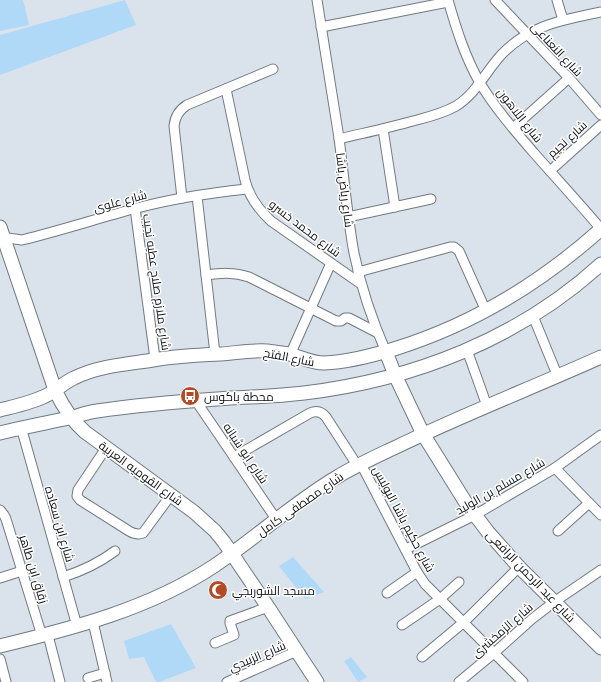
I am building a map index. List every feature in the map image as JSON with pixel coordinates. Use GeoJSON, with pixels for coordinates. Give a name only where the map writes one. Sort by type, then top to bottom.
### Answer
{"type":"FeatureCollection","features":[{"type":"Feature","properties":{"kind":"street","name":"شارع رياض باشا"},"geometry":{"type":"LineString","coordinates":[[317,0],[339,139],[354,254],[361,284],[372,317],[395,375]]}},
{"type":"Feature","properties":{"kind":"street","name":"شارع النعناعى"},"geometry":{"type":"LineString","coordinates":[[495,0],[569,78],[601,115]]}},
{"type":"Feature","properties":{"kind":"street"},"geometry":{"type":"LineString","coordinates":[[557,0],[563,20]]}},
{"type":"Feature","properties":{"kind":"street"},"geometry":{"type":"LineString","coordinates":[[321,27],[448,1]]}},
{"type":"Feature","properties":{"kind":"street","name":"شارع اللاهون"},"geometry":{"type":"LineString","coordinates":[[448,1],[456,30],[467,57],[480,83],[494,105],[601,229]]}},
{"type":"Feature","properties":{"kind":"street"},"geometry":{"type":"LineString","coordinates":[[339,139],[442,113],[457,105],[470,95],[502,55],[518,40],[551,23],[601,12]]}},
{"type":"Feature","properties":{"kind":"street"},"geometry":{"type":"LineString","coordinates":[[182,198],[174,126],[177,113],[181,108],[273,69]]}},
{"type":"Feature","properties":{"kind":"street"},"geometry":{"type":"LineString","coordinates":[[513,128],[569,78]]}},
{"type":"Feature","properties":{"kind":"street","name":"شارع محمد خسرو"},"geometry":{"type":"LineString","coordinates":[[226,89],[242,171],[247,188],[257,206],[271,221],[361,284]]}},
{"type":"Feature","properties":{"kind":"street","name":"شارع نجيم"},"geometry":{"type":"LineString","coordinates":[[550,171],[601,125]]}},
{"type":"Feature","properties":{"kind":"street"},"geometry":{"type":"LineString","coordinates":[[382,129],[395,207]]}},
{"type":"Feature","properties":{"kind":"street","name":"شارع علوى"},"geometry":{"type":"LineString","coordinates":[[1,234],[22,240],[135,208],[182,198],[247,188]]}},
{"type":"Feature","properties":{"kind":"street"},"geometry":{"type":"LineString","coordinates":[[197,196],[215,354]]}},
{"type":"Feature","properties":{"kind":"street"},"geometry":{"type":"LineString","coordinates":[[348,216],[432,199]]}},
{"type":"Feature","properties":{"kind":"street","name":"شارع ملازم صلاح عطيه نجيب"},"geometry":{"type":"LineString","coordinates":[[135,208],[155,360]]}},
{"type":"Feature","properties":{"kind":"street","name":"شارع الفتح"},"geometry":{"type":"LineString","coordinates":[[0,410],[43,397],[73,378],[91,371],[112,366],[215,354],[265,351],[290,354],[321,363],[349,361],[386,352],[438,334],[486,311],[559,265],[581,248],[601,229]]}},
{"type":"Feature","properties":{"kind":"street","name":"شارع القوميه العربية"},"geometry":{"type":"LineString","coordinates":[[1,234],[56,390],[70,417],[85,432],[172,495],[205,521],[215,531],[268,607],[317,682]]}},
{"type":"Feature","properties":{"kind":"street"},"geometry":{"type":"LineString","coordinates":[[358,272],[454,247],[459,251],[486,311]]}},
{"type":"Feature","properties":{"kind":"street"},"geometry":{"type":"LineString","coordinates":[[290,354],[331,263]]}},
{"type":"Feature","properties":{"kind":"street"},"geometry":{"type":"LineString","coordinates":[[0,433],[95,411],[196,400],[303,393],[351,386],[395,375],[422,367],[490,340],[533,316],[572,289],[601,264]]}},
{"type":"Feature","properties":{"kind":"street"},"geometry":{"type":"LineString","coordinates":[[206,275],[231,273],[249,277],[338,321],[349,318],[378,333]]}},
{"type":"Feature","properties":{"kind":"street"},"geometry":{"type":"LineString","coordinates":[[533,316],[558,377]]}},
{"type":"Feature","properties":{"kind":"street"},"geometry":{"type":"LineString","coordinates":[[467,350],[487,406]]}},
{"type":"Feature","properties":{"kind":"street","name":"شارع مصطفى كامل"},"geometry":{"type":"LineString","coordinates":[[0,646],[45,636],[93,622],[138,606],[177,588],[208,570],[231,554],[276,519],[336,477],[423,434],[558,377],[601,357]]}},
{"type":"Feature","properties":{"kind":"street","name":"شارع عبد الرحمن الرافعى"},"geometry":{"type":"LineString","coordinates":[[395,375],[423,434],[475,515],[519,567],[601,648]]}},
{"type":"Feature","properties":{"kind":"street","name":"شارع ابو شبانه"},"geometry":{"type":"LineString","coordinates":[[196,400],[276,519]]}},
{"type":"Feature","properties":{"kind":"street","name":"شارع حكيم باشا البوليس"},"geometry":{"type":"LineString","coordinates":[[234,457],[314,411],[324,414],[359,465],[425,584],[522,682]]}},
{"type":"Feature","properties":{"kind":"street","name":"شارع ابن سعاده"},"geometry":{"type":"LineString","coordinates":[[21,428],[77,626]]}},
{"type":"Feature","properties":{"kind":"street","name":"شارع مسلم بن الوليد"},"geometry":{"type":"LineString","coordinates":[[406,549],[475,515],[555,468],[601,435]]}},
{"type":"Feature","properties":{"kind":"street"},"geometry":{"type":"LineString","coordinates":[[106,448],[78,490],[77,496],[80,500],[129,532],[138,535],[143,532],[172,495]]}},
{"type":"Feature","properties":{"kind":"street"},"geometry":{"type":"LineString","coordinates":[[555,468],[597,508],[558,531]]}},
{"type":"Feature","properties":{"kind":"street","name":"زقاق ابن طاهر"},"geometry":{"type":"LineString","coordinates":[[0,510],[4,515],[60,682]]}},
{"type":"Feature","properties":{"kind":"street"},"geometry":{"type":"LineString","coordinates":[[63,578],[85,569],[115,551]]}},
{"type":"Feature","properties":{"kind":"street"},"geometry":{"type":"LineString","coordinates":[[422,657],[464,622],[519,567]]}},
{"type":"Feature","properties":{"kind":"street","name":"شارع الزمخشرى"},"geometry":{"type":"LineString","coordinates":[[459,682],[532,619],[601,570]]}},
{"type":"Feature","properties":{"kind":"street"},"geometry":{"type":"LineString","coordinates":[[0,578],[22,572]]}},
{"type":"Feature","properties":{"kind":"street"},"geometry":{"type":"LineString","coordinates":[[387,593],[417,572]]}},
{"type":"Feature","properties":{"kind":"street"},"geometry":{"type":"LineString","coordinates":[[402,625],[440,599],[459,582]]}},
{"type":"Feature","properties":{"kind":"street"},"geometry":{"type":"LineString","coordinates":[[215,643],[234,635],[230,621],[268,607]]}},
{"type":"Feature","properties":{"kind":"street"},"geometry":{"type":"LineString","coordinates":[[88,678],[106,678],[93,622]]}},
{"type":"Feature","properties":{"kind":"street","name":"شارع الزبيدي"},"geometry":{"type":"LineString","coordinates":[[227,682],[297,651]]}},
{"type":"Feature","properties":{"kind":"street"},"geometry":{"type":"LineString","coordinates":[[0,659],[6,682]]}},
{"type":"Feature","properties":{"kind":"street"},"geometry":{"type":"LineString","coordinates":[[244,674],[250,682]]}},
{"type":"Feature","properties":{"kind":"shaded area"},"geometry":{"type":"Polygon","coordinates":[[[0,0],[23,0],[29,25],[0,31],[0,0]]]}},
{"type":"Feature","properties":{"kind":"shaded area"},"geometry":{"type":"Polygon","coordinates":[[[125,0],[136,25],[0,75],[0,35],[125,0]]]}},
{"type":"Feature","properties":{"kind":"shaded area"},"geometry":{"type":"Polygon","coordinates":[[[293,557],[324,592],[305,599],[279,566],[293,557]]]}},
{"type":"Feature","properties":{"kind":"shaded area"},"geometry":{"type":"Polygon","coordinates":[[[171,624],[196,668],[156,682],[144,657],[129,659],[124,641],[171,624]]]}},
{"type":"Feature","properties":{"kind":"shaded area"},"geometry":{"type":"Polygon","coordinates":[[[351,657],[367,677],[358,682],[344,661],[351,657]]]}},
{"type":"Feature","properties":{"kind":"place","name":"محطة باكوس"},"geometry":{"type":"Point","coordinates":[190,396]}},
{"type":"Feature","properties":{"kind":"place","name":"مسجد الشوربجي"},"geometry":{"type":"Point","coordinates":[218,590]}}]}
